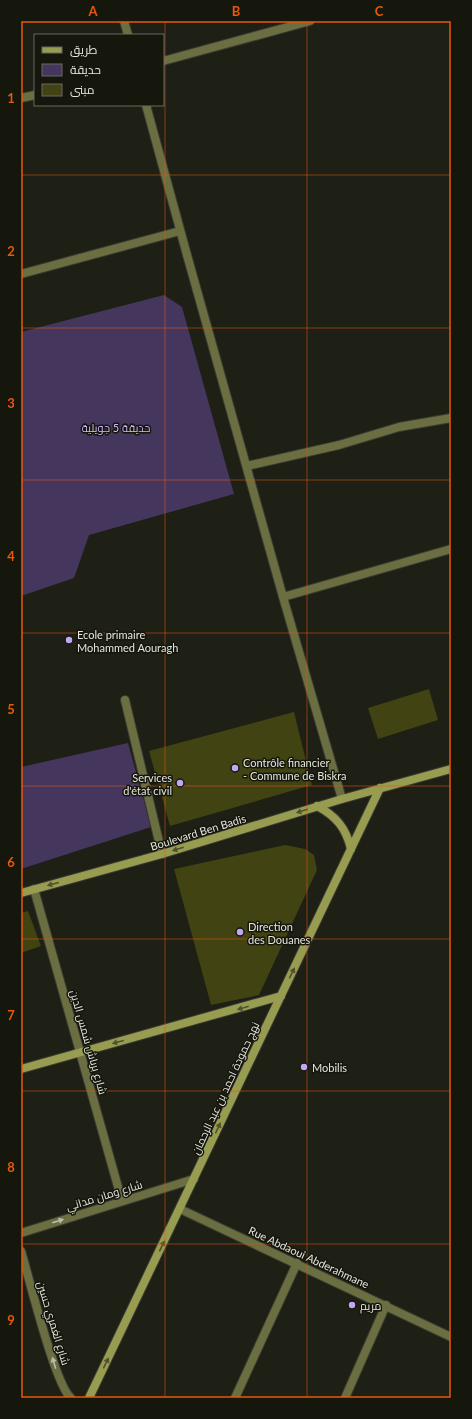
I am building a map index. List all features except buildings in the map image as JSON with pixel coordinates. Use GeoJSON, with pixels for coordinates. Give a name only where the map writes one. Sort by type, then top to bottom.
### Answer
{"type":"FeatureCollection","features":[{"type":"Feature","properties":{"kind":"main road","name":"Boulevard Ben Badis"},"geometry":{"type":"LineString","coordinates":[[21,892],[162,854],[342,798],[451,769]]}},
{"type":"Feature","properties":{"kind":"main road","name":"نهج حمودة احمد بن عبد الرحمان"},"geometry":{"type":"LineString","coordinates":[[89,1398],[380,788]]}},
{"type":"Feature","properties":{"kind":"main road"},"geometry":{"type":"LineString","coordinates":[[317,806],[333,816],[340,823],[345,831],[351,849]]}},
{"type":"Feature","properties":{"kind":"main road"},"geometry":{"type":"LineString","coordinates":[[21,1069],[281,996]]}},
{"type":"Feature","properties":{"kind":"street"},"geometry":{"type":"LineString","coordinates":[[124,21],[128,34]]}},
{"type":"Feature","properties":{"kind":"street"},"geometry":{"type":"LineString","coordinates":[[164,61],[310,21]]}},
{"type":"Feature","properties":{"kind":"street"},"geometry":{"type":"LineString","coordinates":[[21,98],[34,95]]}},
{"type":"Feature","properties":{"kind":"street"},"geometry":{"type":"LineString","coordinates":[[146,106],[283,597],[342,798]]}},
{"type":"Feature","properties":{"kind":"street"},"geometry":{"type":"LineString","coordinates":[[21,274],[180,231]]}},
{"type":"Feature","properties":{"kind":"street"},"geometry":{"type":"LineString","coordinates":[[247,466],[339,445],[399,427],[451,418]]}},
{"type":"Feature","properties":{"kind":"street"},"geometry":{"type":"LineString","coordinates":[[283,597],[451,549]]}},
{"type":"Feature","properties":{"kind":"street"},"geometry":{"type":"LineString","coordinates":[[125,700],[162,854]]}},
{"type":"Feature","properties":{"kind":"street","name":"شارع برباش شمس الدين"},"geometry":{"type":"LineString","coordinates":[[34,889],[122,1201]]}},
{"type":"Feature","properties":{"kind":"street","name":"شارع ومان مداني"},"geometry":{"type":"LineString","coordinates":[[21,1233],[194,1179]]}},
{"type":"Feature","properties":{"kind":"street","name":"Rue Abdaoui Abderahmane"},"geometry":{"type":"LineString","coordinates":[[180,1209],[451,1336]]}},
{"type":"Feature","properties":{"kind":"street","name":"شارع الغمري حسين"},"geometry":{"type":"LineString","coordinates":[[21,1251],[56,1369],[67,1395],[71,1398]]}},
{"type":"Feature","properties":{"kind":"street"},"geometry":{"type":"LineString","coordinates":[[235,1398],[297,1263]]}},
{"type":"Feature","properties":{"kind":"street"},"geometry":{"type":"LineString","coordinates":[[345,1398],[386,1305]]}},
{"type":"Feature","properties":{"kind":"green space","name":"حديقة 5 جويلية"},"geometry":{"type":"Polygon","coordinates":[[[164,295],[182,307],[234,494],[89,535],[74,578],[21,596],[21,332],[164,295]]]}},
{"type":"Feature","properties":{"kind":"green space"},"geometry":{"type":"Polygon","coordinates":[[[128,743],[151,827],[21,869],[21,767],[128,743]]]}},
{"type":"Feature","properties":{"kind":"place","name":"Ecole primaire Mohammed Aouragh"},"geometry":{"type":"Point","coordinates":[69,640]}},
{"type":"Feature","properties":{"kind":"place","name":"Contrôle financier - Commune de Biskra"},"geometry":{"type":"Point","coordinates":[235,768]}},
{"type":"Feature","properties":{"kind":"place","name":"Services d'état civil"},"geometry":{"type":"Point","coordinates":[180,783]}},
{"type":"Feature","properties":{"kind":"place","name":"Direction des Douanes"},"geometry":{"type":"Point","coordinates":[240,932]}},
{"type":"Feature","properties":{"kind":"place","name":"Mobilis"},"geometry":{"type":"Point","coordinates":[304,1067]}},
{"type":"Feature","properties":{"kind":"place","name":"مريم"},"geometry":{"type":"Point","coordinates":[352,1305]}}]}
